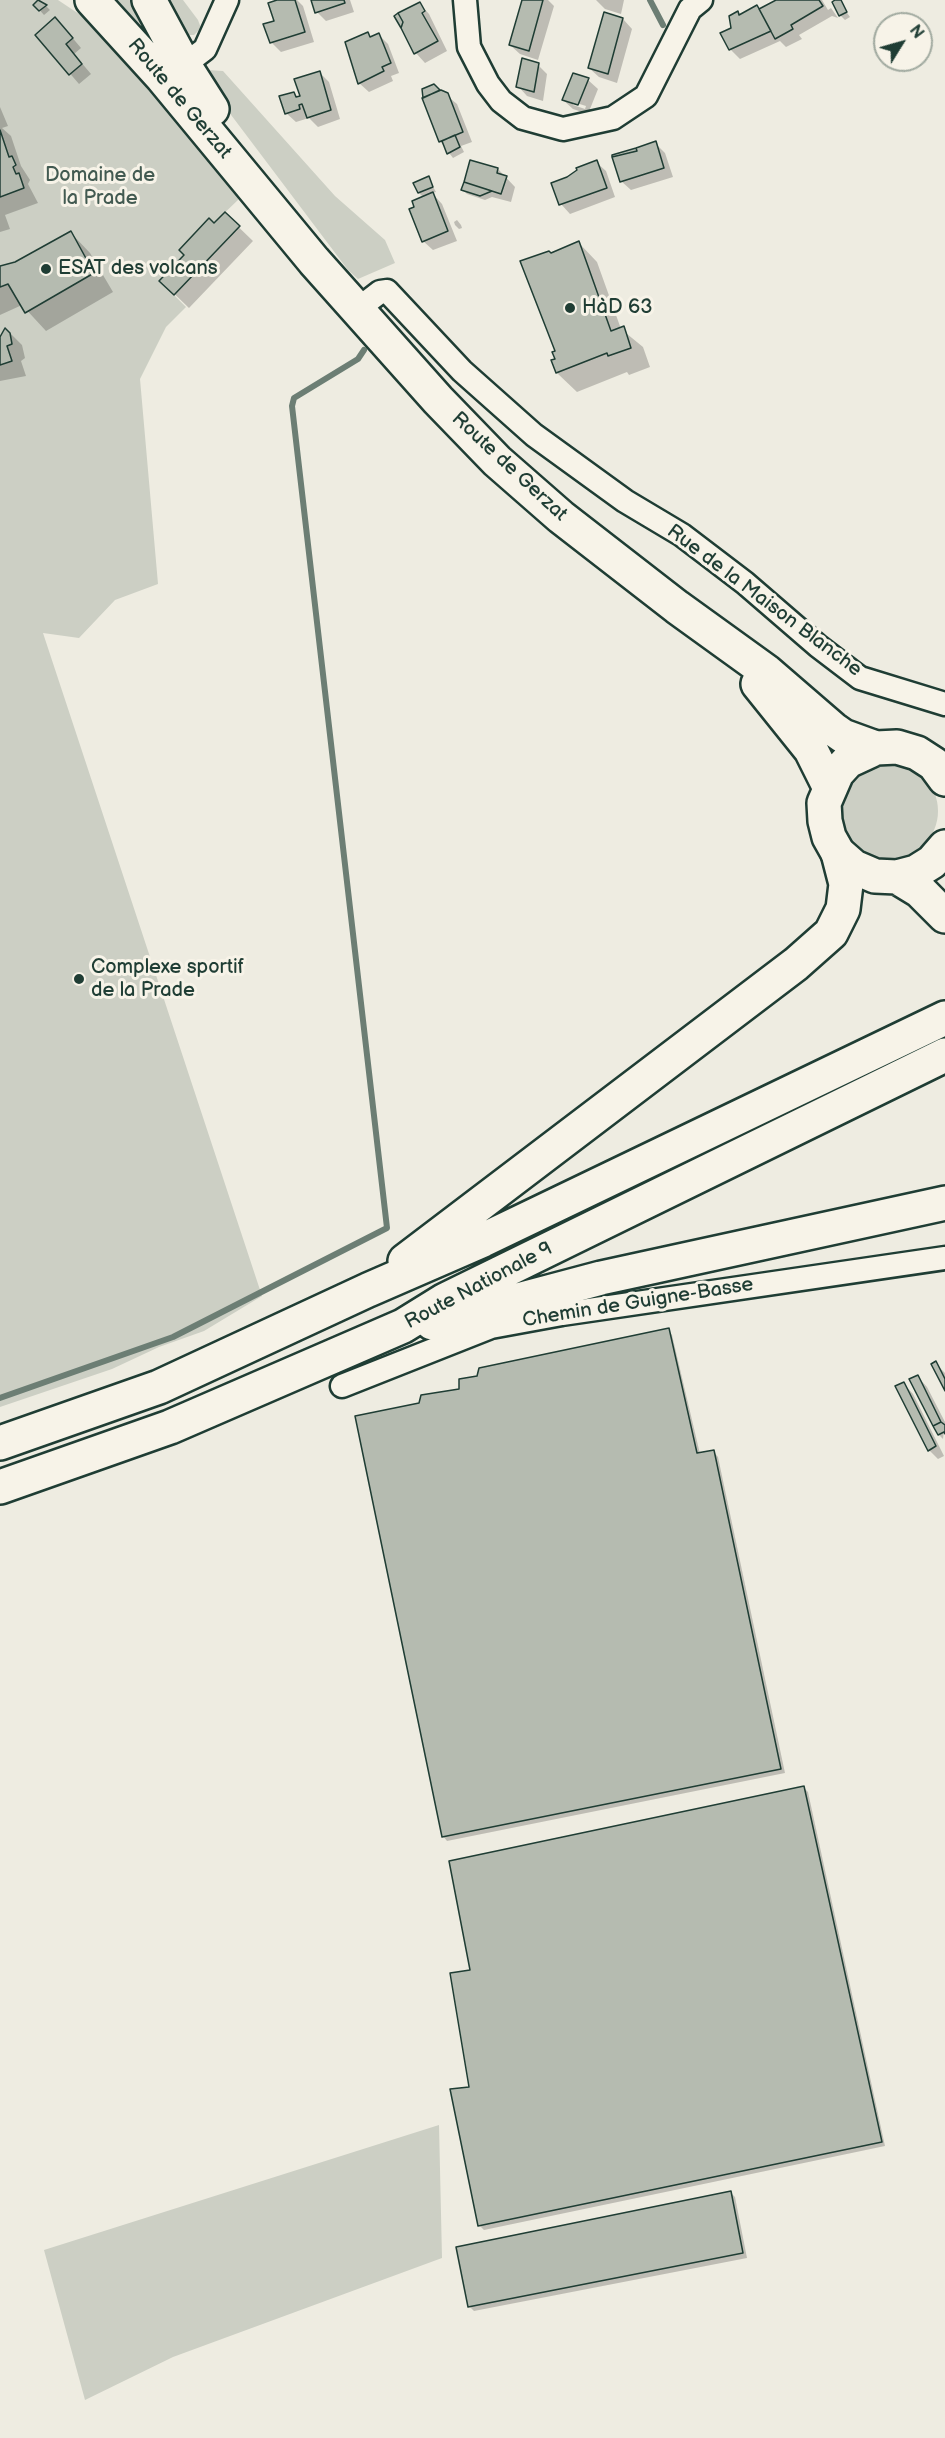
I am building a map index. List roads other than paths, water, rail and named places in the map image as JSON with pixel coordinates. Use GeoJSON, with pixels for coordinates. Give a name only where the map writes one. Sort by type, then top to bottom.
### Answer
{"type":"FeatureCollection","features":[{"type":"Feature","properties":{"kind":"main road","name":"Route de Gerzat"},"geometry":{"type":"LineString","coordinates":[[92,0],[162,77],[314,261],[438,400],[497,461],[561,517],[677,607],[767,672],[833,729],[843,736],[876,748]]}},
{"type":"Feature","properties":{"kind":"main road","name":"Route de Gerzat"},"geometry":{"type":"LineString","coordinates":[[149,0],[184,65],[231,138],[358,309]]}},
{"type":"Feature","properties":{"kind":"main road","name":"Route de Gerzat"},"geometry":{"type":"LineString","coordinates":[[677,607],[757,682],[787,717],[810,750],[829,786]]}},
{"type":"Feature","properties":{"kind":"main road"},"geometry":{"type":"LineString","coordinates":[[368,1290],[831,933],[843,909],[846,885],[838,853],[829,837],[824,803],[829,786],[848,761],[876,748],[897,747],[916,753],[933,764],[945,779]]}},
{"type":"Feature","properties":{"kind":"main road"},"geometry":{"type":"LineString","coordinates":[[838,853],[854,867],[875,876],[897,877],[916,872],[932,862],[945,847]]}},
{"type":"Feature","properties":{"kind":"main road"},"geometry":{"type":"LineString","coordinates":[[945,847],[945,869]]}},
{"type":"Feature","properties":{"kind":"main road"},"geometry":{"type":"LineString","coordinates":[[897,877],[920,891],[945,916]]}},
{"type":"Feature","properties":{"kind":"main road","name":"Route Nationale 9"},"geometry":{"type":"LineString","coordinates":[[0,1443],[159,1387],[368,1290],[483,1240],[945,1018]]}},
{"type":"Feature","properties":{"kind":"main road","name":"Route Nationale 9"},"geometry":{"type":"LineString","coordinates":[[0,1487],[170,1427],[403,1326],[445,1300],[945,1055]]}},
{"type":"Feature","properties":{"kind":"main road"},"geometry":{"type":"LineString","coordinates":[[403,1326],[436,1322],[601,1278],[945,1203]]}},
{"type":"Feature","properties":{"kind":"street"},"geometry":{"type":"LineString","coordinates":[[184,65],[205,49],[226,0]]}},
{"type":"Feature","properties":{"kind":"street"},"geometry":{"type":"LineString","coordinates":[[465,0],[469,47],[488,84],[501,101],[523,118],[563,129],[614,118],[646,96],[690,9],[701,0]]}},
{"type":"Feature","properties":{"kind":"street","name":"Rue de la Maison Blanche"},"geometry":{"type":"LineString","coordinates":[[358,309],[380,292],[387,291],[462,370],[534,435],[625,501],[691,542],[860,678],[945,704]]}},
{"type":"Feature","properties":{"kind":"street","name":"Chemin de Guigne-Basse"},"geometry":{"type":"LineString","coordinates":[[342,1386],[491,1327],[562,1314],[945,1258]]}},
{"type":"Feature","properties":{"kind":"waterway"},"geometry":{"type":"LineString","coordinates":[[650,0],[663,25]]}},
{"type":"Feature","properties":{"kind":"waterway"},"geometry":{"type":"LineString","coordinates":[[0,1398],[173,1337],[387,1228],[292,406],[294,398],[358,359],[364,350]]}},
{"type":"Feature","properties":{"kind":"place","name":"ESAT des volcans"},"geometry":{"type":"Point","coordinates":[46,269]}},
{"type":"Feature","properties":{"kind":"place","name":"HàD 63"},"geometry":{"type":"Point","coordinates":[570,308]}},
{"type":"Feature","properties":{"kind":"place","name":"Complexe sportif de la Prade"},"geometry":{"type":"Point","coordinates":[79,979]}},
{"type":"Feature","properties":{"kind":"park label","name":"Domaine de la Prade"},"geometry":{"type":"Point","coordinates":[100,188]}}]}
